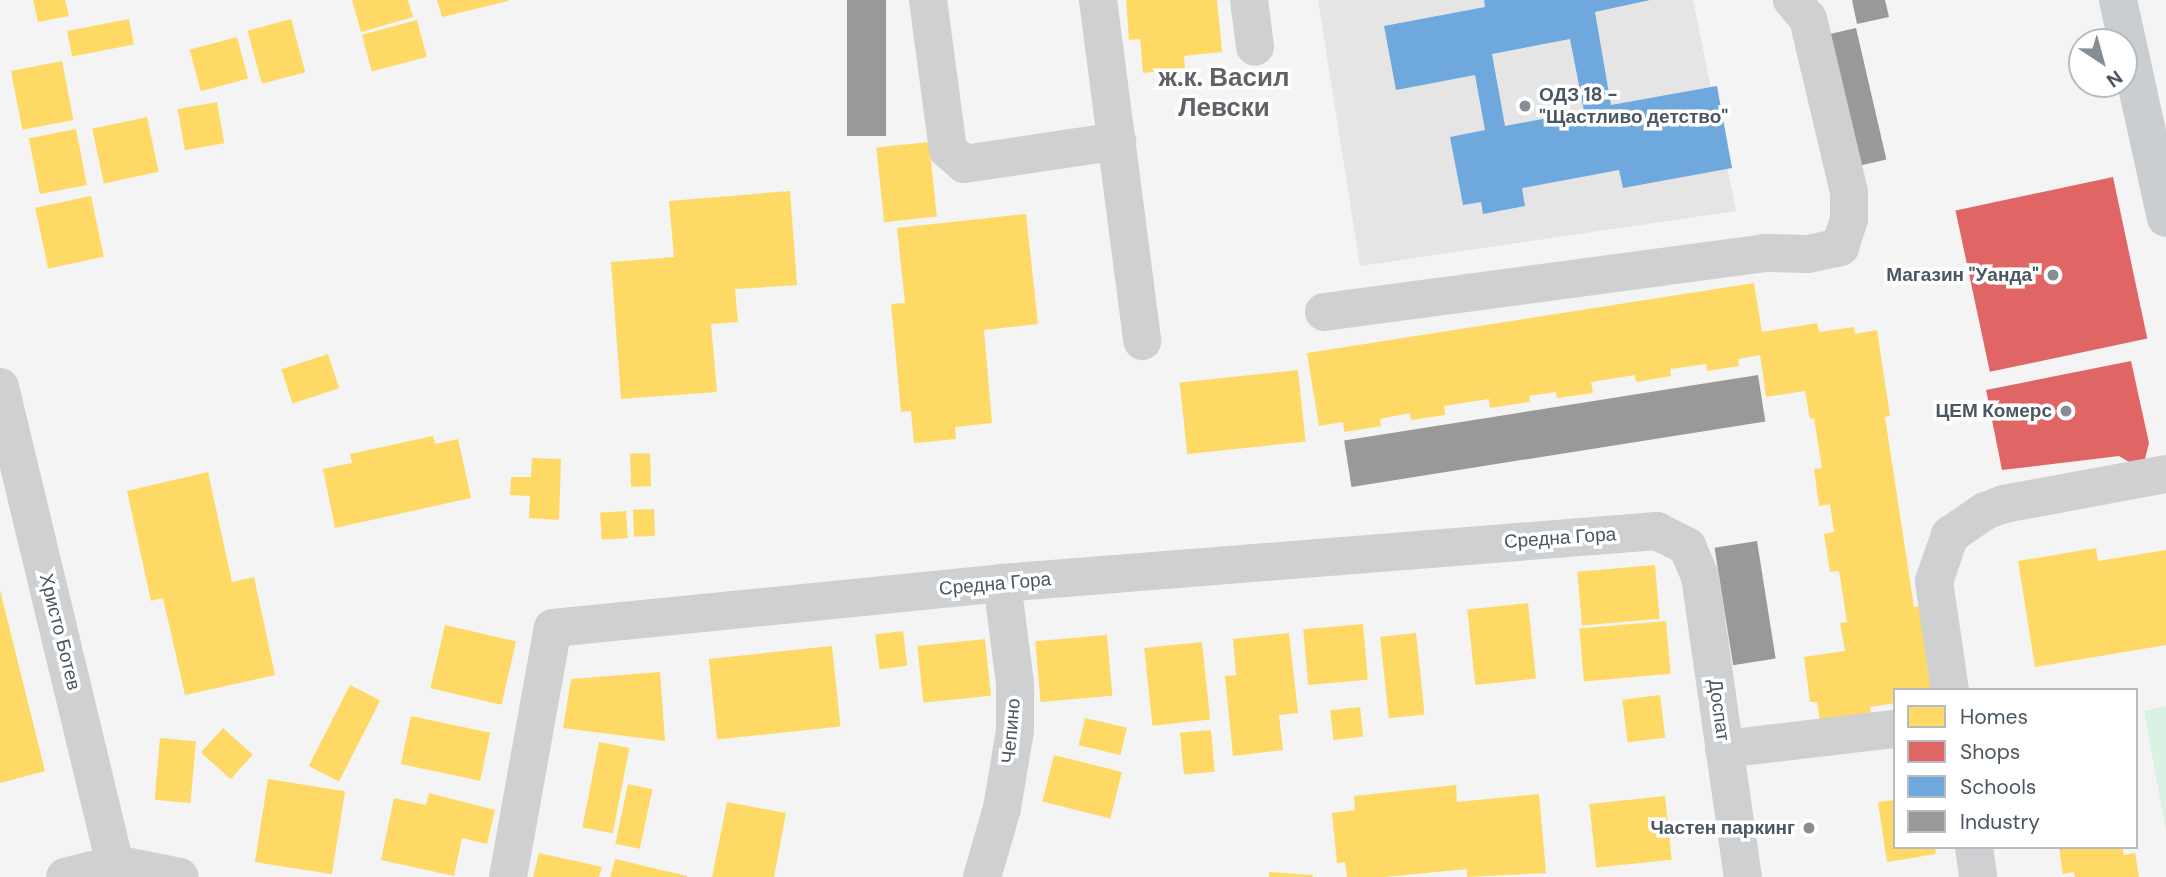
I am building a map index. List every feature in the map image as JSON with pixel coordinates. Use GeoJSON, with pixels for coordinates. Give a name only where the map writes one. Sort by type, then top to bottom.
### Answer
{"type":"FeatureCollection","features":[{"type":"Feature","properties":{"kind":"main road"},"geometry":{"type":"LineString","coordinates":[[2118,0],[2166,218]]}},
{"type":"Feature","properties":{"kind":"street"},"geometry":{"type":"LineString","coordinates":[[928,0],[948,150],[964,164],[1117,141]]}},
{"type":"Feature","properties":{"kind":"street"},"geometry":{"type":"LineString","coordinates":[[1098,0],[1142,341]]}},
{"type":"Feature","properties":{"kind":"street"},"geometry":{"type":"LineString","coordinates":[[1249,0],[1255,47]]}},
{"type":"Feature","properties":{"kind":"street"},"geometry":{"type":"LineString","coordinates":[[1324,312],[1764,253],[1808,254],[1840,247],[1849,220],[1849,192],[1808,19],[1792,0]]}},
{"type":"Feature","properties":{"kind":"street","name":"Христо Ботев"},"geometry":{"type":"LineString","coordinates":[[0,387],[117,870]]}},
{"type":"Feature","properties":{"kind":"street"},"geometry":{"type":"LineString","coordinates":[[1950,688],[1934,581],[1950,536],[1985,511],[2004,504],[2166,474]]}},
{"type":"Feature","properties":{"kind":"street","name":"Средна Гора"},"geometry":{"type":"LineString","coordinates":[[508,877],[553,628],[1002,583],[1657,531],[1687,546]]}},
{"type":"Feature","properties":{"kind":"street","name":"Доспат"},"geometry":{"type":"LineString","coordinates":[[1687,546],[1700,576],[1743,877]]}},
{"type":"Feature","properties":{"kind":"street","name":"Чепино"},"geometry":{"type":"LineString","coordinates":[[982,877],[1002,808],[1015,730],[1015,683],[1002,583]]}},
{"type":"Feature","properties":{"kind":"street"},"geometry":{"type":"LineString","coordinates":[[1724,749],[1893,729]]}},
{"type":"Feature","properties":{"kind":"street"},"geometry":{"type":"LineString","coordinates":[[1973,849],[1978,877]]}},
{"type":"Feature","properties":{"kind":"street"},"geometry":{"type":"LineString","coordinates":[[65,877],[117,870],[180,877]]}},
{"type":"Feature","properties":{"kind":"shaded area","name":"ОДЗ 18 - \"Щастливо детство\""},"geometry":{"type":"Polygon","coordinates":[[[1318,0],[1693,0],[1736,211],[1360,266],[1318,0]]]}},
{"type":"Feature","properties":{"kind":"green space"},"geometry":{"type":"Polygon","coordinates":[[[2166,706],[2166,831],[2144,711],[2166,706]]]}},
{"type":"Feature","properties":{"kind":"building: Homes"},"geometry":{"type":"Polygon","coordinates":[[[33,0],[65,0],[69,16],[38,22],[33,0]]]}},
{"type":"Feature","properties":{"kind":"building: Homes"},"geometry":{"type":"Polygon","coordinates":[[[352,0],[408,0],[413,17],[361,32],[352,0]]]}},
{"type":"Feature","properties":{"kind":"building: Homes"},"geometry":{"type":"Polygon","coordinates":[[[437,0],[508,0],[508,1],[442,17],[437,0]]]}},
{"type":"Feature","properties":{"kind":"building: Homes"},"geometry":{"type":"Polygon","coordinates":[[[1126,0],[1217,0],[1222,52],[1184,56],[1185,69],[1143,73],[1140,39],[1129,40],[1126,0]]]}},
{"type":"Feature","properties":{"kind":"building: Homes"},"geometry":{"type":"Polygon","coordinates":[[[129,19],[134,45],[72,57],[67,31],[129,19]]]}},
{"type":"Feature","properties":{"kind":"building: Homes"},"geometry":{"type":"Polygon","coordinates":[[[291,19],[305,72],[262,84],[248,31],[291,19]]]}},
{"type":"Feature","properties":{"kind":"building: Homes"},"geometry":{"type":"Polygon","coordinates":[[[417,20],[427,57],[372,71],[362,35],[417,20]]]}},
{"type":"Feature","properties":{"kind":"building: Homes"},"geometry":{"type":"Polygon","coordinates":[[[237,37],[248,79],[201,91],[190,50],[237,37]]]}},
{"type":"Feature","properties":{"kind":"building: Homes"},"geometry":{"type":"Polygon","coordinates":[[[62,61],[73,120],[22,130],[11,71],[62,61]]]}},
{"type":"Feature","properties":{"kind":"building: Homes"},"geometry":{"type":"Polygon","coordinates":[[[217,102],[224,143],[185,150],[178,109],[217,102]]]}},
{"type":"Feature","properties":{"kind":"building: Homes"},"geometry":{"type":"Polygon","coordinates":[[[147,117],[159,172],[104,183],[92,129],[147,117]]]}},
{"type":"Feature","properties":{"kind":"building: Homes"},"geometry":{"type":"Polygon","coordinates":[[[76,129],[87,185],[40,194],[29,138],[76,129]]]}},
{"type":"Feature","properties":{"kind":"building: Homes"},"geometry":{"type":"Polygon","coordinates":[[[929,142],[937,217],[884,222],[876,148],[929,142]]]}},
{"type":"Feature","properties":{"kind":"building: Homes"},"geometry":{"type":"Polygon","coordinates":[[[790,191],[797,285],[735,289],[738,322],[711,324],[717,392],[621,399],[611,262],[674,257],[669,201],[790,191]]]}},
{"type":"Feature","properties":{"kind":"building: Homes"},"geometry":{"type":"Polygon","coordinates":[[[91,196],[104,257],[48,268],[35,208],[91,196]]]}},
{"type":"Feature","properties":{"kind":"building: Homes"},"geometry":{"type":"Polygon","coordinates":[[[1026,214],[1038,324],[984,330],[992,423],[955,427],[956,439],[914,443],[911,411],[901,412],[891,304],[905,303],[897,228],[1026,214]]]}},
{"type":"Feature","properties":{"kind":"building: Homes"},"geometry":{"type":"Polygon","coordinates":[[[1754,283],[1762,332],[1817,323],[1819,332],[1854,327],[1855,334],[1877,330],[1890,416],[1885,417],[1914,607],[1920,606],[1932,688],[1893,688],[1893,703],[1870,707],[1871,714],[1820,722],[1817,702],[1810,702],[1804,657],[1845,651],[1840,623],[1847,622],[1839,571],[1830,572],[1824,534],[1834,532],[1830,504],[1819,506],[1814,469],[1822,468],[1814,418],[1810,419],[1805,391],[1766,397],[1760,355],[1738,359],[1739,366],[1707,371],[1706,364],[1670,369],[1671,376],[1636,382],[1635,375],[1591,382],[1593,393],[1557,398],[1556,392],[1529,396],[1530,402],[1490,408],[1489,399],[1444,406],[1445,415],[1411,420],[1410,413],[1380,419],[1381,426],[1344,432],[1343,422],[1319,426],[1307,353],[1754,283]]]}},
{"type":"Feature","properties":{"kind":"building: Homes"},"geometry":{"type":"Polygon","coordinates":[[[328,354],[339,388],[293,403],[281,369],[328,354]]]}},
{"type":"Feature","properties":{"kind":"building: Homes"},"geometry":{"type":"Polygon","coordinates":[[[1298,370],[1306,442],[1187,454],[1180,382],[1298,370]]]}},
{"type":"Feature","properties":{"kind":"building: Homes"},"geometry":{"type":"Polygon","coordinates":[[[433,436],[435,444],[458,439],[471,498],[335,528],[323,469],[352,463],[350,454],[433,436]]]}},
{"type":"Feature","properties":{"kind":"building: Homes"},"geometry":{"type":"Polygon","coordinates":[[[650,453],[651,486],[631,487],[630,454],[650,453]]]}},
{"type":"Feature","properties":{"kind":"building: Homes"},"geometry":{"type":"Polygon","coordinates":[[[532,458],[561,459],[559,520],[529,518],[530,496],[510,495],[511,477],[531,477],[532,458]]]}},
{"type":"Feature","properties":{"kind":"building: Homes"},"geometry":{"type":"Polygon","coordinates":[[[208,472],[232,582],[254,577],[275,675],[185,695],[163,598],[151,601],[127,491],[208,472]]]}},
{"type":"Feature","properties":{"kind":"building: Homes"},"geometry":{"type":"Polygon","coordinates":[[[654,509],[655,536],[634,537],[633,510],[654,509]]]}},
{"type":"Feature","properties":{"kind":"building: Homes"},"geometry":{"type":"Polygon","coordinates":[[[626,511],[628,538],[602,540],[600,513],[626,511]]]}},
{"type":"Feature","properties":{"kind":"building: Homes"},"geometry":{"type":"Polygon","coordinates":[[[2096,548],[2098,561],[2166,550],[2166,645],[2035,667],[2018,561],[2096,548]]]}},
{"type":"Feature","properties":{"kind":"building: Homes"},"geometry":{"type":"Polygon","coordinates":[[[1655,565],[1660,619],[1582,626],[1577,572],[1655,565]]]}},
{"type":"Feature","properties":{"kind":"building: Homes"},"geometry":{"type":"Polygon","coordinates":[[[0,590],[45,771],[0,783],[0,590]]]}},
{"type":"Feature","properties":{"kind":"building: Homes"},"geometry":{"type":"Polygon","coordinates":[[[1528,603],[1536,679],[1475,685],[1467,609],[1528,603]]]}},
{"type":"Feature","properties":{"kind":"building: Homes"},"geometry":{"type":"Polygon","coordinates":[[[1666,621],[1671,674],[1584,681],[1579,629],[1666,621]]]}},
{"type":"Feature","properties":{"kind":"building: Homes"},"geometry":{"type":"Polygon","coordinates":[[[1363,624],[1368,680],[1308,685],[1303,629],[1363,624]]]}},
{"type":"Feature","properties":{"kind":"building: Homes"},"geometry":{"type":"Polygon","coordinates":[[[445,625],[516,641],[502,705],[430,688],[445,625]]]}},
{"type":"Feature","properties":{"kind":"building: Homes"},"geometry":{"type":"Polygon","coordinates":[[[903,631],[907,666],[879,669],[875,634],[903,631]]]}},
{"type":"Feature","properties":{"kind":"building: Homes"},"geometry":{"type":"Polygon","coordinates":[[[1289,633],[1298,713],[1279,715],[1283,750],[1233,756],[1225,676],[1236,675],[1233,639],[1289,633]]]}},
{"type":"Feature","properties":{"kind":"building: Homes"},"geometry":{"type":"Polygon","coordinates":[[[1416,633],[1425,715],[1389,718],[1380,637],[1416,633]]]}},
{"type":"Feature","properties":{"kind":"building: Homes"},"geometry":{"type":"Polygon","coordinates":[[[1107,635],[1112,696],[1041,702],[1035,641],[1107,635]]]}},
{"type":"Feature","properties":{"kind":"building: Homes"},"geometry":{"type":"Polygon","coordinates":[[[985,639],[991,696],[923,703],[917,646],[985,639]]]}},
{"type":"Feature","properties":{"kind":"building: Homes"},"geometry":{"type":"Polygon","coordinates":[[[1202,642],[1210,720],[1152,726],[1144,648],[1202,642]]]}},
{"type":"Feature","properties":{"kind":"building: Homes"},"geometry":{"type":"Polygon","coordinates":[[[832,646],[840,727],[717,740],[709,659],[832,646]]]}},
{"type":"Feature","properties":{"kind":"building: Homes"},"geometry":{"type":"Polygon","coordinates":[[[660,672],[665,741],[563,728],[571,679],[660,672]]]}},
{"type":"Feature","properties":{"kind":"building: Homes"},"geometry":{"type":"Polygon","coordinates":[[[350,685],[380,700],[339,782],[309,766],[350,685]]]}},
{"type":"Feature","properties":{"kind":"building: Homes"},"geometry":{"type":"Polygon","coordinates":[[[1660,695],[1665,738],[1628,742],[1622,700],[1660,695]]]}},
{"type":"Feature","properties":{"kind":"building: Homes"},"geometry":{"type":"Polygon","coordinates":[[[1360,707],[1363,737],[1333,740],[1330,710],[1360,707]]]}},
{"type":"Feature","properties":{"kind":"building: Homes"},"geometry":{"type":"Polygon","coordinates":[[[411,716],[490,733],[480,781],[401,764],[411,716]]]}},
{"type":"Feature","properties":{"kind":"building: Homes"},"geometry":{"type":"Polygon","coordinates":[[[1085,718],[1127,728],[1121,755],[1079,745],[1085,718]]]}},
{"type":"Feature","properties":{"kind":"building: Homes"},"geometry":{"type":"Polygon","coordinates":[[[223,728],[253,755],[231,779],[201,753],[223,728]]]}},
{"type":"Feature","properties":{"kind":"building: Homes"},"geometry":{"type":"Polygon","coordinates":[[[1211,730],[1215,772],[1184,775],[1180,733],[1211,730]]]}},
{"type":"Feature","properties":{"kind":"building: Homes"},"geometry":{"type":"Polygon","coordinates":[[[160,738],[196,741],[190,803],[155,800],[160,738]]]}},
{"type":"Feature","properties":{"kind":"building: Homes"},"geometry":{"type":"Polygon","coordinates":[[[599,742],[629,748],[613,833],[582,827],[599,742]]]}},
{"type":"Feature","properties":{"kind":"building: Homes"},"geometry":{"type":"Polygon","coordinates":[[[1054,755],[1122,772],[1110,819],[1042,802],[1054,755]]]}},
{"type":"Feature","properties":{"kind":"building: Homes"},"geometry":{"type":"Polygon","coordinates":[[[268,779],[345,791],[332,874],[255,862],[268,779]]]}},
{"type":"Feature","properties":{"kind":"building: Homes"},"geometry":{"type":"Polygon","coordinates":[[[628,784],[652,789],[640,849],[615,844],[628,784]]]}},
{"type":"Feature","properties":{"kind":"building: Homes"},"geometry":{"type":"Polygon","coordinates":[[[1456,785],[1457,802],[1539,794],[1546,873],[1467,877],[1467,869],[1385,877],[1347,877],[1345,862],[1337,863],[1332,813],[1355,810],[1354,796],[1456,785]]]}},
{"type":"Feature","properties":{"kind":"building: Homes"},"geometry":{"type":"Polygon","coordinates":[[[429,793],[495,810],[487,844],[462,838],[454,876],[381,860],[394,798],[426,805],[429,793]]]}},
{"type":"Feature","properties":{"kind":"building: Homes"},"geometry":{"type":"Polygon","coordinates":[[[1665,796],[1672,860],[1596,868],[1589,804],[1665,796]]]}},
{"type":"Feature","properties":{"kind":"building: Homes"},"geometry":{"type":"Polygon","coordinates":[[[1893,800],[1893,849],[1935,849],[1936,854],[1887,862],[1878,802],[1893,800]]]}},
{"type":"Feature","properties":{"kind":"building: Homes"},"geometry":{"type":"Polygon","coordinates":[[[727,802],[786,813],[774,877],[712,877],[727,802]]]}},
{"type":"Feature","properties":{"kind":"building: Homes"},"geometry":{"type":"Polygon","coordinates":[[[2059,849],[2122,849],[2124,855],[2135,853],[2139,877],[2075,877],[2074,872],[2063,874],[2059,849]]]}},
{"type":"Feature","properties":{"kind":"building: Homes"},"geometry":{"type":"Polygon","coordinates":[[[539,853],[602,867],[599,877],[533,877],[539,853]]]}},
{"type":"Feature","properties":{"kind":"building: Homes"},"geometry":{"type":"Polygon","coordinates":[[[615,859],[687,876],[687,877],[610,877],[615,859]]]}},
{"type":"Feature","properties":{"kind":"building: Homes"},"geometry":{"type":"Polygon","coordinates":[[[1269,872],[1313,875],[1313,877],[1269,877],[1269,872]]]}},
{"type":"Feature","properties":{"kind":"building: Shops","name":"Магазин \"Уанда\""},"geometry":{"type":"Polygon","coordinates":[[[2113,177],[2147,338],[1990,372],[1956,210],[2113,177]]]}},
{"type":"Feature","properties":{"kind":"building: Shops","name":"ЦЕМ Комерс"},"geometry":{"type":"Polygon","coordinates":[[[2131,361],[2149,443],[2145,459],[2129,462],[2119,456],[2002,470],[1986,390],[2131,361]]]}},
{"type":"Feature","properties":{"kind":"building: Schools"},"geometry":{"type":"Polygon","coordinates":[[[1484,0],[1650,0],[1595,12],[1611,105],[1717,86],[1732,168],[1623,188],[1619,170],[1522,188],[1525,206],[1483,214],[1481,202],[1463,205],[1450,137],[1485,130],[1475,75],[1396,90],[1384,26],[1485,7],[1484,0]],[[1570,39],[1492,54],[1505,126],[1584,111],[1570,39]]]}},
{"type":"Feature","properties":{"kind":"building: Industry"},"geometry":{"type":"Polygon","coordinates":[[[847,0],[886,0],[886,136],[847,136],[847,0]]]}},
{"type":"Feature","properties":{"kind":"building: Industry"},"geometry":{"type":"Polygon","coordinates":[[[1852,0],[1885,0],[1889,17],[1857,24],[1852,0]]]}},
{"type":"Feature","properties":{"kind":"building: Industry"},"geometry":{"type":"Polygon","coordinates":[[[1856,28],[1886,160],[1858,166],[1828,35],[1856,28]]]}},
{"type":"Feature","properties":{"kind":"building: Industry"},"geometry":{"type":"Polygon","coordinates":[[[1758,375],[1765,421],[1352,487],[1344,441],[1758,375]]]}},
{"type":"Feature","properties":{"kind":"building: Industry"},"geometry":{"type":"Polygon","coordinates":[[[1757,541],[1776,659],[1733,665],[1715,548],[1757,541]]]}},
{"type":"Feature","properties":{"kind":"place","name":"ОДЗ 18 - \"Щастливо детство\""},"geometry":{"type":"Point","coordinates":[1525,106]}},
{"type":"Feature","properties":{"kind":"place","name":"Магазин \"Уанда\""},"geometry":{"type":"Point","coordinates":[2053,275]}},
{"type":"Feature","properties":{"kind":"place","name":"ЦЕМ Комерс"},"geometry":{"type":"Point","coordinates":[2066,411]}},
{"type":"Feature","properties":{"kind":"place","name":"Частен паркинг"},"geometry":{"type":"Point","coordinates":[1809,828]}},
{"type":"Feature","properties":{"kind":"district","name":"ж.к. Васил Левски"},"geometry":{"type":"Point","coordinates":[1224,93]}}]}
